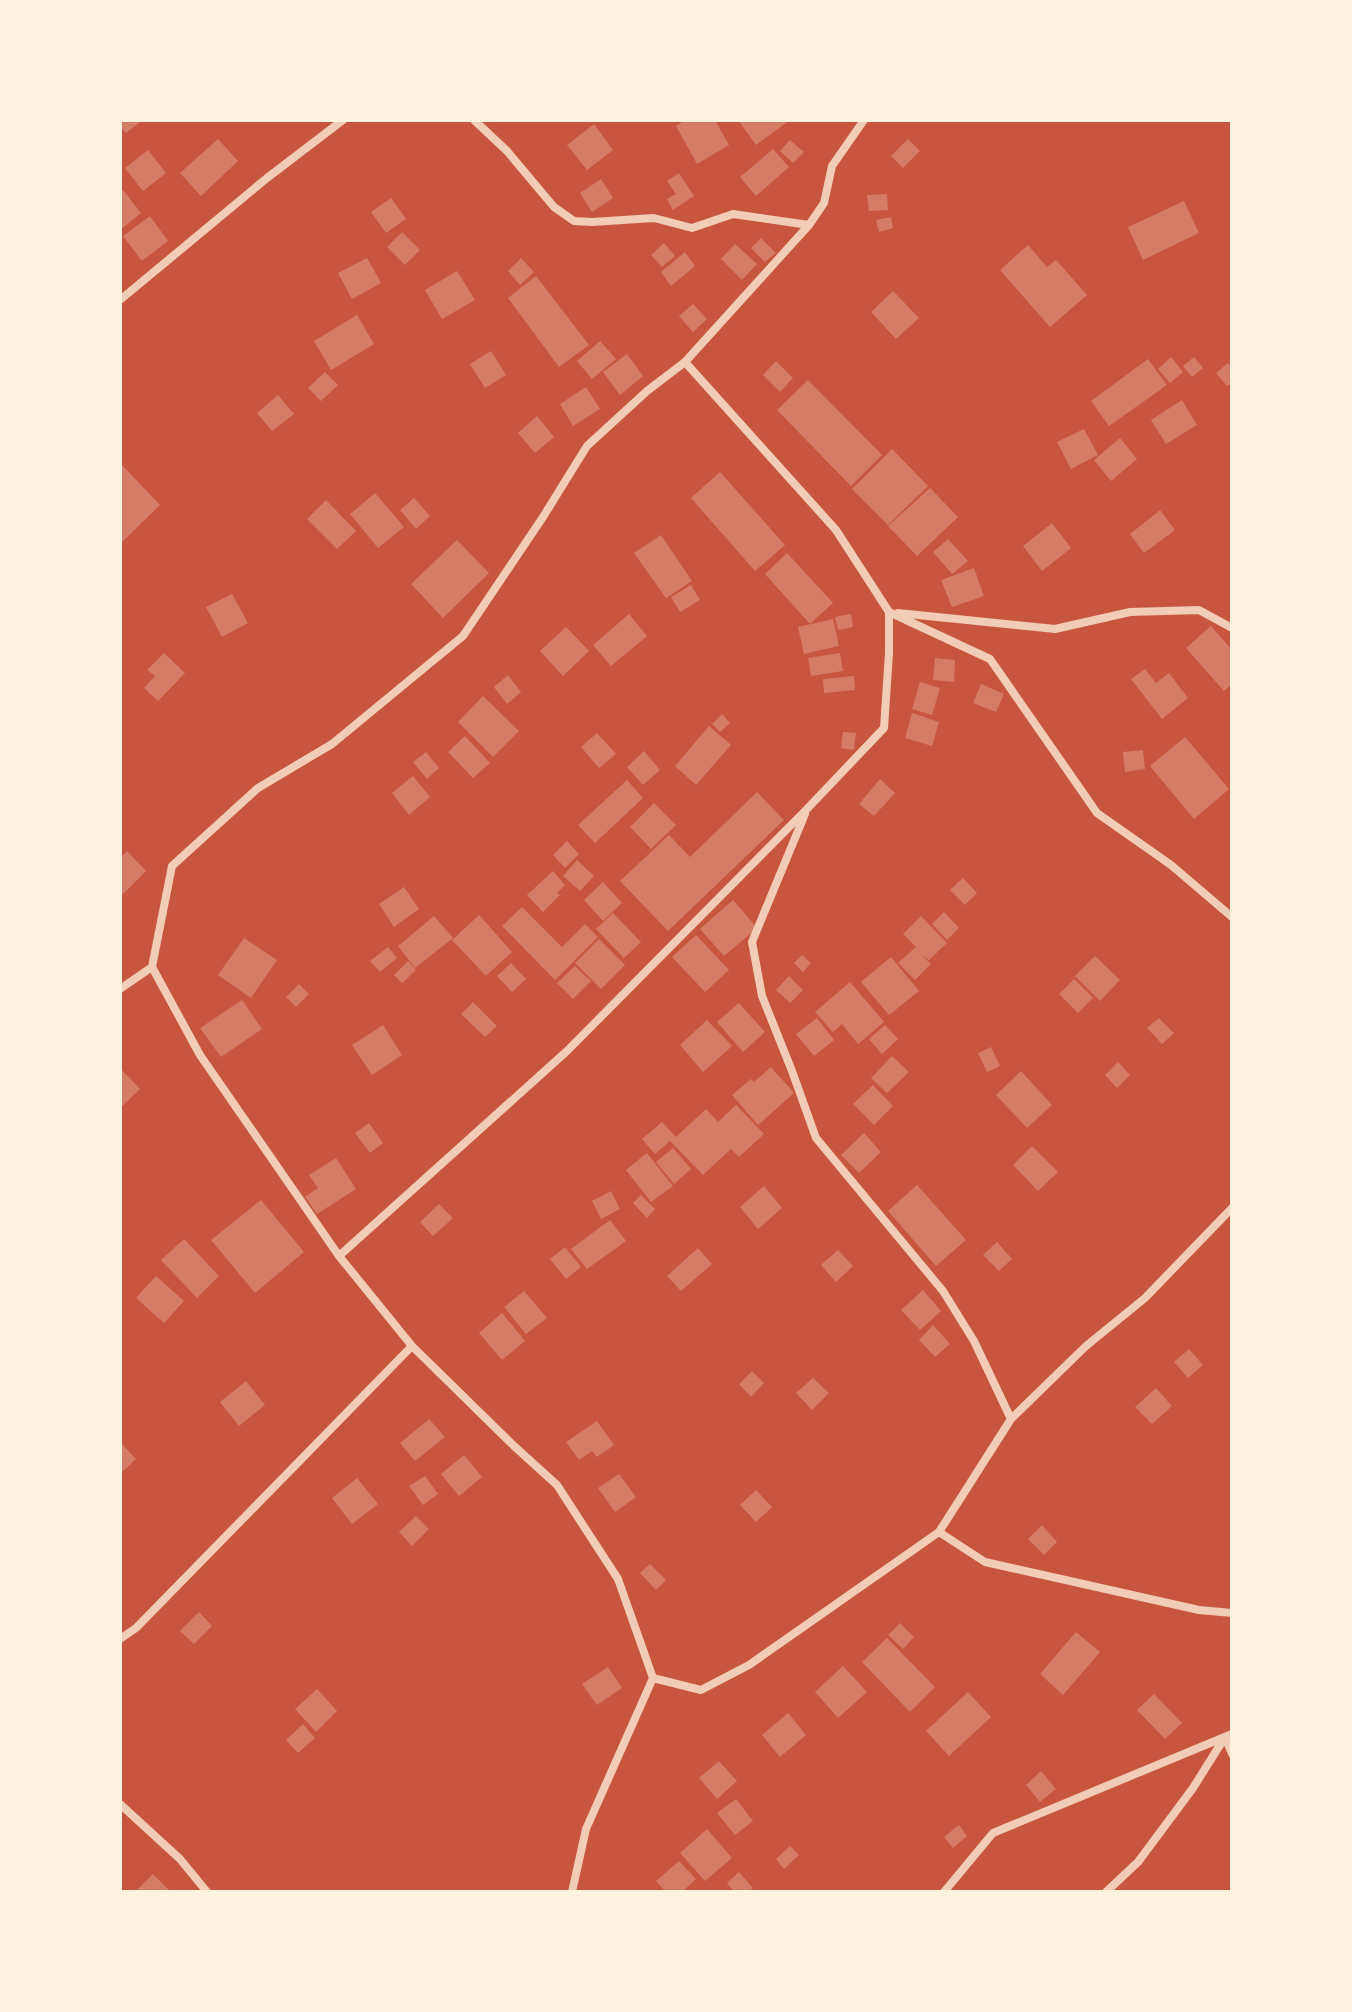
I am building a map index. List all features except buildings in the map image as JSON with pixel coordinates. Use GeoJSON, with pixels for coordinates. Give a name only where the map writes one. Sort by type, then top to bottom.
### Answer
{"type":"FeatureCollection","features":[{"type":"Feature","properties":{"kind":"street"},"geometry":{"type":"LineString","coordinates":[[120,300],[219,217],[343,120]]}},
{"type":"Feature","properties":{"kind":"street"},"geometry":{"type":"LineString","coordinates":[[474,120],[507,151],[554,207],[574,221],[654,218],[692,228],[733,214],[809,225]]}},
{"type":"Feature","properties":{"kind":"street"},"geometry":{"type":"LineString","coordinates":[[572,1892],[586,1829],[653,1678],[618,1579],[557,1485],[412,1346],[339,1256],[200,1055],[152,967],[172,866],[258,788],[332,744],[463,636],[587,446],[647,391],[685,362],[809,225],[824,203],[832,166],[864,120]]}},
{"type":"Feature","properties":{"kind":"street"},"geometry":{"type":"LineString","coordinates":[[685,362],[836,530],[889,612],[990,659],[1097,813],[1171,865],[1232,917]]}},
{"type":"Feature","properties":{"kind":"street"},"geometry":{"type":"LineString","coordinates":[[889,612],[1055,629],[1130,612],[1199,610],[1232,628]]}},
{"type":"Feature","properties":{"kind":"street"},"geometry":{"type":"LineString","coordinates":[[339,1256],[567,1051],[884,728],[889,612]]}},
{"type":"Feature","properties":{"kind":"street"},"geometry":{"type":"LineString","coordinates":[[806,810],[752,942],[762,996],[816,1138],[943,1291],[974,1341],[1011,1419]]}},
{"type":"Feature","properties":{"kind":"street"},"geometry":{"type":"LineString","coordinates":[[120,989],[152,967]]}},
{"type":"Feature","properties":{"kind":"street"},"geometry":{"type":"LineString","coordinates":[[653,1678],[701,1690],[749,1665],[939,1532],[1011,1419],[1086,1346],[1145,1298],[1232,1208]]}},
{"type":"Feature","properties":{"kind":"street"},"geometry":{"type":"LineString","coordinates":[[120,1639],[136,1628],[412,1346]]}},
{"type":"Feature","properties":{"kind":"street"},"geometry":{"type":"LineString","coordinates":[[939,1532],[985,1562],[1199,1610],[1232,1613]]}},
{"type":"Feature","properties":{"kind":"street"},"geometry":{"type":"LineString","coordinates":[[1228,1735],[1232,1754]]}},
{"type":"Feature","properties":{"kind":"street"},"geometry":{"type":"LineString","coordinates":[[944,1892],[993,1833],[1228,1735]]}},
{"type":"Feature","properties":{"kind":"street"},"geometry":{"type":"LineString","coordinates":[[1106,1892],[1138,1862],[1228,1735]]}},
{"type":"Feature","properties":{"kind":"street"},"geometry":{"type":"LineString","coordinates":[[120,1804],[180,1859],[207,1892]]}}]}
